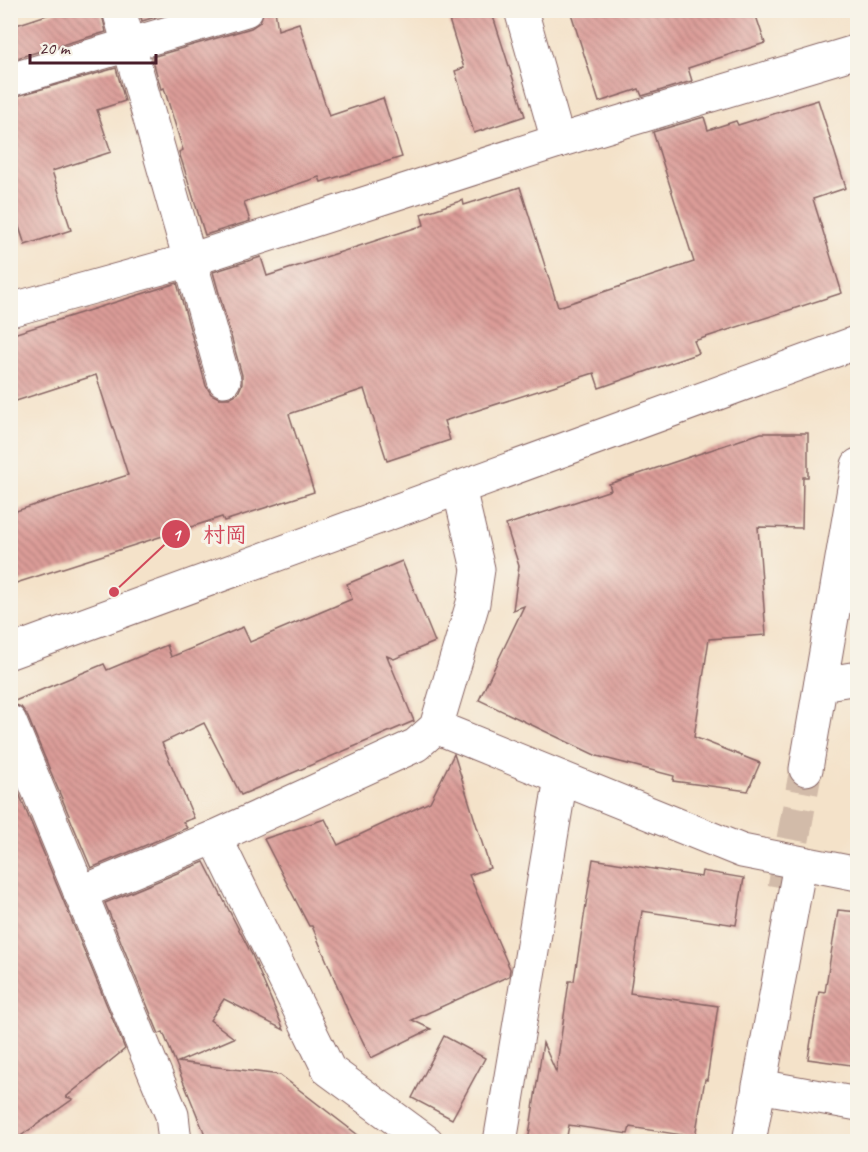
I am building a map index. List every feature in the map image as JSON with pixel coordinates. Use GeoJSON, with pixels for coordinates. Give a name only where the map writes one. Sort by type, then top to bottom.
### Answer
{"type":"FeatureCollection","features":[{"type":"Feature","properties":{"kind":"street"},"geometry":{"type":"LineString","coordinates":[[119,10],[224,380]]}},
{"type":"Feature","properties":{"kind":"street"},"geometry":{"type":"LineString","coordinates":[[10,80],[246,10]]}},
{"type":"Feature","properties":{"kind":"street"},"geometry":{"type":"LineString","coordinates":[[521,10],[558,141]]}},
{"type":"Feature","properties":{"kind":"street"},"geometry":{"type":"LineString","coordinates":[[10,310],[190,260],[558,141],[858,51]]}},
{"type":"Feature","properties":{"kind":"street"},"geometry":{"type":"LineString","coordinates":[[10,652],[858,342]]}},
{"type":"Feature","properties":{"kind":"street"},"geometry":{"type":"LineString","coordinates":[[806,769],[858,465]]}},
{"type":"Feature","properties":{"kind":"street"},"geometry":{"type":"LineString","coordinates":[[80,893],[215,837],[416,745],[435,728],[473,603],[478,569],[459,488]]}},
{"type":"Feature","properties":{"kind":"street"},"geometry":{"type":"LineString","coordinates":[[821,684],[858,678]]}},
{"type":"Feature","properties":{"kind":"street"},"geometry":{"type":"LineString","coordinates":[[10,722],[172,1115],[175,1142]]}},
{"type":"Feature","properties":{"kind":"street"},"geometry":{"type":"LineString","coordinates":[[435,728],[742,851],[858,874]]}},
{"type":"Feature","properties":{"kind":"street"},"geometry":{"type":"LineString","coordinates":[[500,1142],[561,778]]}},
{"type":"Feature","properties":{"kind":"street"},"geometry":{"type":"LineString","coordinates":[[215,837],[329,1070],[427,1142]]}},
{"type":"Feature","properties":{"kind":"street"},"geometry":{"type":"LineString","coordinates":[[749,1142],[800,864]]}},
{"type":"Feature","properties":{"kind":"street"},"geometry":{"type":"LineString","coordinates":[[759,1086],[858,1104]]}},
{"type":"Feature","properties":{"kind":"building"},"geometry":{"type":"Polygon","coordinates":[[[62,10],[101,10],[106,32],[10,60],[10,27],[62,10]]]}},
{"type":"Feature","properties":{"kind":"building"},"geometry":{"type":"Polygon","coordinates":[[[139,10],[178,10],[142,21],[139,10]]]}},
{"type":"Feature","properties":{"kind":"building"},"geometry":{"type":"Polygon","coordinates":[[[264,10],[275,10],[278,30],[299,23],[329,116],[383,98],[402,157],[321,182],[319,177],[244,202],[250,221],[205,235],[179,152],[183,150],[152,57],[251,28],[260,22],[264,10]]]}},
{"type":"Feature","properties":{"kind":"building"},"geometry":{"type":"Polygon","coordinates":[[[446,10],[491,10],[525,116],[474,133],[455,71],[464,68],[446,10]]]}},
{"type":"Feature","properties":{"kind":"building"},"geometry":{"type":"Polygon","coordinates":[[[570,10],[754,10],[765,43],[688,68],[692,81],[642,96],[639,89],[599,102],[570,10]]]}},
{"type":"Feature","properties":{"kind":"building"},"geometry":{"type":"Polygon","coordinates":[[[116,68],[125,101],[97,110],[111,152],[52,171],[71,230],[25,245],[10,199],[10,98],[116,68]]]}},
{"type":"Feature","properties":{"kind":"building"},"geometry":{"type":"Polygon","coordinates":[[[818,100],[846,188],[813,199],[842,293],[694,341],[699,353],[599,388],[594,373],[444,421],[450,440],[387,461],[364,389],[289,414],[314,492],[224,521],[222,517],[10,585],[10,513],[128,475],[96,375],[10,403],[10,335],[177,283],[206,386],[211,394],[219,398],[229,398],[238,393],[242,384],[242,375],[213,272],[261,257],[267,276],[424,225],[421,214],[463,200],[464,205],[520,187],[558,307],[694,262],[653,132],[704,117],[708,130],[736,121],[738,125],[818,100]]]}},
{"type":"Feature","properties":{"kind":"building"},"geometry":{"type":"Polygon","coordinates":[[[761,433],[808,433],[808,477],[803,477],[802,528],[758,527],[766,635],[709,639],[694,737],[760,763],[748,791],[673,781],[674,776],[597,756],[479,700],[524,606],[513,610],[519,566],[506,525],[611,490],[609,484],[761,433]]]}},
{"type":"Feature","properties":{"kind":"building"},"geometry":{"type":"Polygon","coordinates":[[[402,561],[435,642],[394,659],[387,656],[414,721],[241,795],[204,723],[162,743],[194,818],[183,822],[187,828],[91,868],[27,715],[21,707],[10,703],[104,664],[107,670],[167,645],[171,657],[243,627],[250,642],[352,599],[347,584],[402,561]]]}},
{"type":"Feature","properties":{"kind":"building"},"geometry":{"type":"Polygon","coordinates":[[[454,754],[490,868],[469,875],[510,969],[509,976],[412,1020],[431,1029],[371,1058],[347,1009],[312,926],[309,926],[264,839],[325,819],[338,845],[430,802],[454,754]]]}},
{"type":"Feature","properties":{"kind":"building"},"geometry":{"type":"Polygon","coordinates":[[[10,772],[125,1049],[66,1097],[73,1099],[12,1142],[10,772]]]}},
{"type":"Feature","properties":{"kind":"building"},"geometry":{"type":"Polygon","coordinates":[[[593,859],[701,877],[702,871],[744,878],[736,925],[642,911],[630,993],[718,1006],[707,1080],[705,1079],[695,1137],[630,1127],[628,1134],[569,1125],[566,1142],[528,1142],[543,1043],[556,1072],[569,981],[574,981],[593,859]]]}},
{"type":"Feature","properties":{"kind":"building"},"geometry":{"type":"Polygon","coordinates":[[[204,862],[252,955],[284,1030],[224,999],[210,1020],[234,1038],[178,1062],[280,1075],[367,1142],[208,1142],[163,1032],[159,1034],[105,903],[204,862]]]}},
{"type":"Feature","properties":{"kind":"building"},"geometry":{"type":"Polygon","coordinates":[[[838,910],[858,912],[858,1066],[808,1059],[819,991],[825,992],[838,910]]]}},
{"type":"Feature","properties":{"kind":"building"},"geometry":{"type":"Polygon","coordinates":[[[444,1036],[485,1058],[452,1119],[412,1098],[444,1036]]]}},
{"type":"Feature","properties":{"kind":"tunnel"},"geometry":{"type":"LineString","coordinates":[[784,888],[806,769]]}},
{"type":"Feature","properties":{"kind":"place","name":"村岡"},"geometry":{"type":"Point","coordinates":[114,592]}}]}
